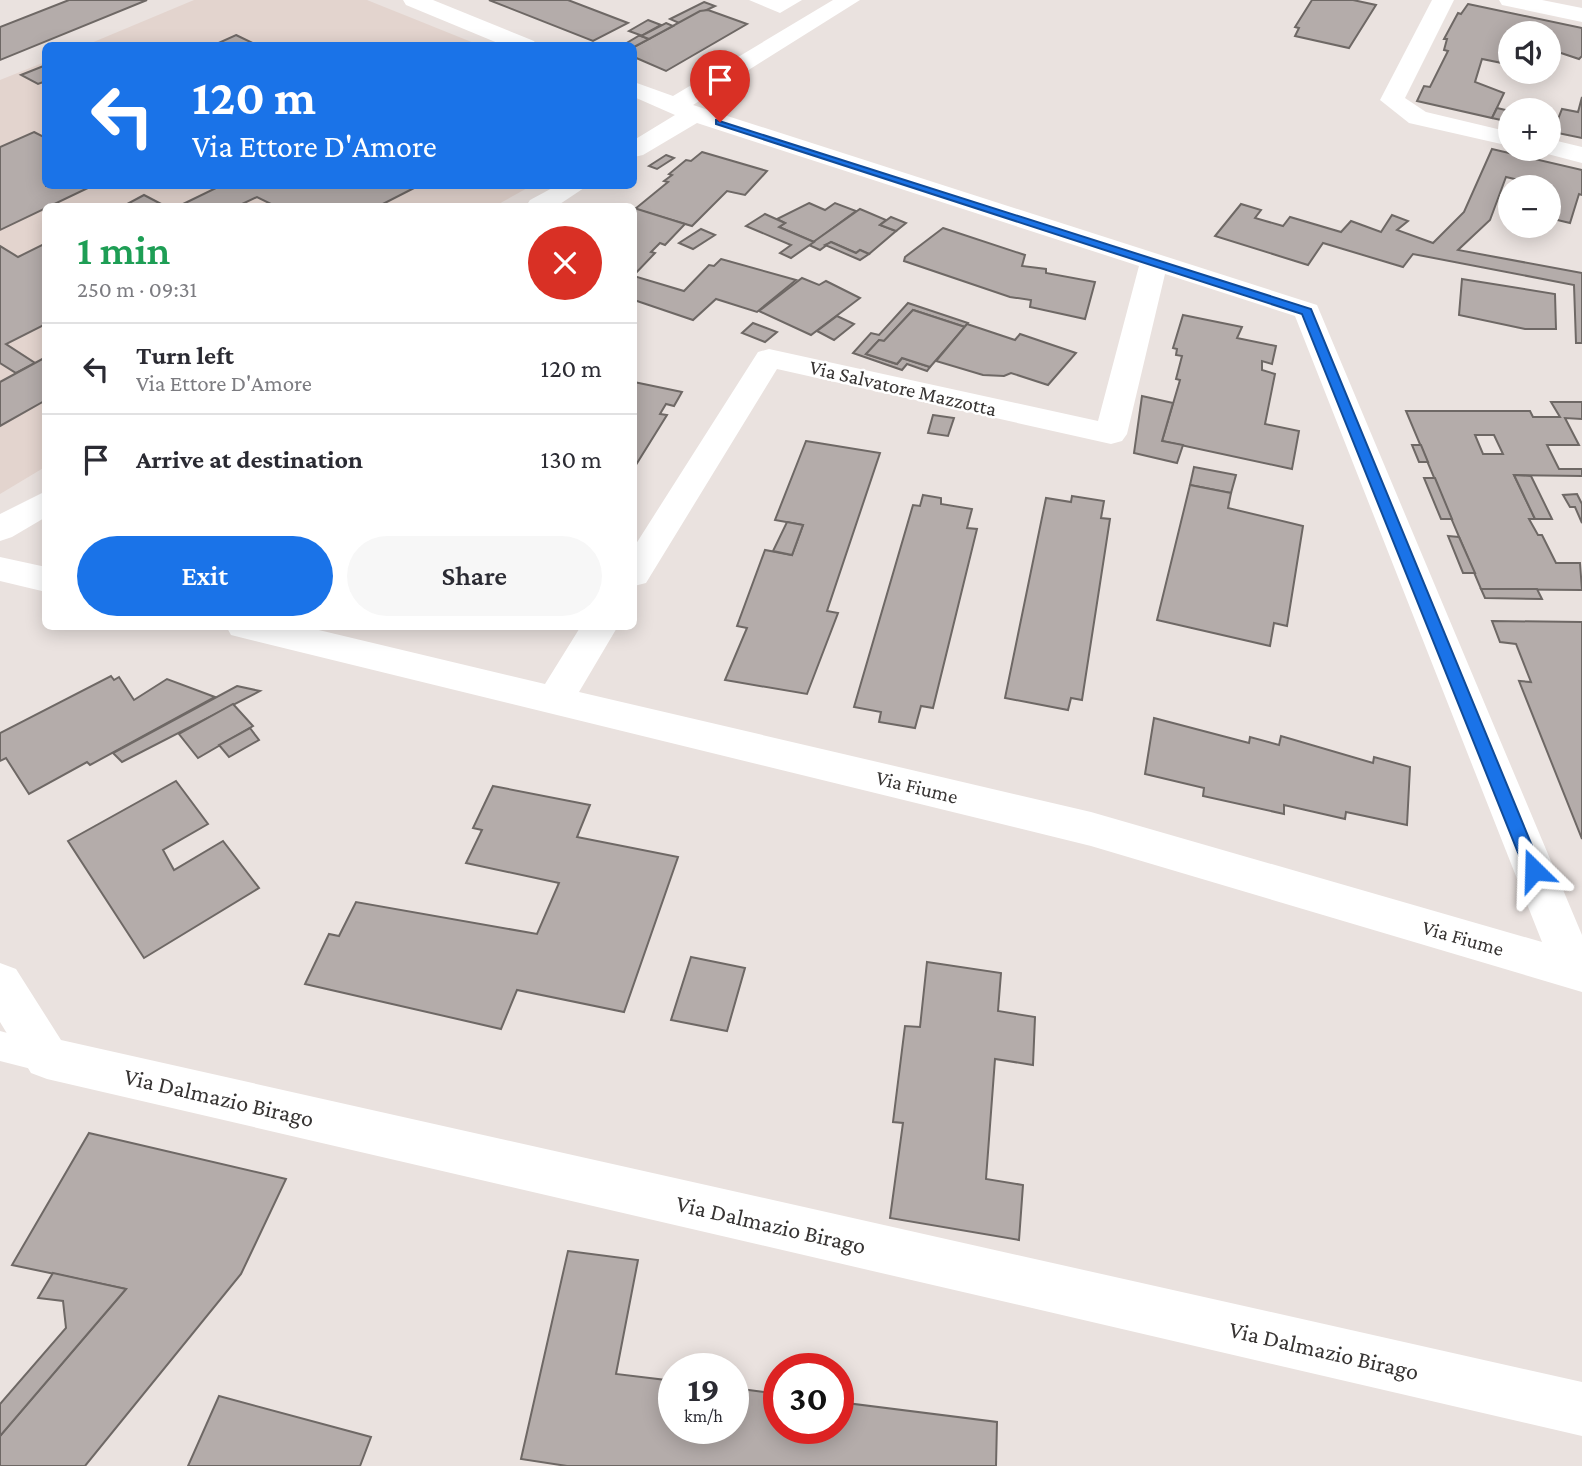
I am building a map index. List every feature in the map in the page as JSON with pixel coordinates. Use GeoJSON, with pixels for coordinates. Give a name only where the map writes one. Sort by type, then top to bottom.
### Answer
{"type":"FeatureCollection","features":[{"type":"Feature","properties":{"kind":"street"},"geometry":{"type":"LineString","coordinates":[[414,0],[516,42]]}},
{"type":"Feature","properties":{"kind":"street"},"geometry":{"type":"LineString","coordinates":[[637,148],[684,110],[849,0]]}},
{"type":"Feature","properties":{"kind":"street"},"geometry":{"type":"LineString","coordinates":[[1443,0],[1392,100],[1418,118],[1498,136]]}},
{"type":"Feature","properties":{"kind":"street"},"geometry":{"type":"LineString","coordinates":[[1510,0],[1582,15]]}},
{"type":"Feature","properties":{"kind":"street"},"geometry":{"type":"LineString","coordinates":[[637,90],[684,110],[1307,311],[1578,972]]}},
{"type":"Feature","properties":{"kind":"street"},"geometry":{"type":"LineString","coordinates":[[1561,150],[1582,155]]}},
{"type":"Feature","properties":{"kind":"street"},"geometry":{"type":"LineString","coordinates":[[544,203],[569,189]]}},
{"type":"Feature","properties":{"kind":"street","name":"Via Salvatore Mazzotta"},"geometry":{"type":"LineString","coordinates":[[637,569],[769,358],[1111,434],[1154,260]]}},
{"type":"Feature","properties":{"kind":"street"},"geometry":{"type":"LineString","coordinates":[[0,529],[42,504]]}},
{"type":"Feature","properties":{"kind":"street"},"geometry":{"type":"LineString","coordinates":[[0,569],[42,579]]}},
{"type":"Feature","properties":{"kind":"street","name":"Via Fiume"},"geometry":{"type":"LineString","coordinates":[[261,630],[1091,830],[1578,972]]}},
{"type":"Feature","properties":{"kind":"street"},"geometry":{"type":"LineString","coordinates":[[555,699],[598,630]]}},
{"type":"Feature","properties":{"kind":"street"},"geometry":{"type":"LineString","coordinates":[[0,983],[47,1058]]}},
{"type":"Feature","properties":{"kind":"street","name":"Via Dalmazio Birago"},"geometry":{"type":"LineString","coordinates":[[47,1058],[1582,1409]]}},
{"type":"Feature","properties":{"kind":"lane"},"geometry":{"type":"LineString","coordinates":[[757,0],[780,8],[794,0]]}},
{"type":"Feature","properties":{"kind":"lane"},"geometry":{"type":"LineString","coordinates":[[0,1046],[47,1058]]}},
{"type":"Feature","properties":{"kind":"shaded area"},"geometry":{"type":"Polygon","coordinates":[[[194,0],[367,0],[472,42],[94,42],[194,0]]]}},
{"type":"Feature","properties":{"kind":"shaded area"},"geometry":{"type":"Polygon","coordinates":[[[42,63],[42,189],[526,189],[500,203],[42,203],[42,469],[0,494],[0,80],[42,63]]]}},
{"type":"Feature","properties":{"kind":"building"},"geometry":{"type":"Polygon","coordinates":[[[69,0],[147,0],[0,60],[0,27],[69,0]]]}},
{"type":"Feature","properties":{"kind":"building"},"geometry":{"type":"Polygon","coordinates":[[[489,0],[568,0],[628,23],[593,41],[489,0]]]}},
{"type":"Feature","properties":{"kind":"building"},"geometry":{"type":"Polygon","coordinates":[[[1312,0],[1353,0],[1376,5],[1349,48],[1295,36],[1299,28],[1295,27],[1312,0]]]}},
{"type":"Feature","properties":{"kind":"building"},"geometry":{"type":"Polygon","coordinates":[[[704,2],[715,6],[679,23],[670,19],[704,2]]]}},
{"type":"Feature","properties":{"kind":"building"},"geometry":{"type":"Polygon","coordinates":[[[1468,4],[1549,21],[1498,21],[1498,62],[1482,59],[1475,82],[1504,93],[1502,98],[1498,98],[1498,106],[1492,118],[1417,101],[1424,86],[1430,87],[1448,51],[1444,50],[1447,39],[1444,39],[1458,13],[1461,14],[1468,4]]]}},
{"type":"Feature","properties":{"kind":"building"},"geometry":{"type":"Polygon","coordinates":[[[708,10],[747,24],[666,71],[637,58],[637,45],[700,11],[708,10]]]}},
{"type":"Feature","properties":{"kind":"building"},"geometry":{"type":"Polygon","coordinates":[[[648,20],[661,25],[641,36],[649,39],[637,45],[637,42],[628,42],[640,35],[629,31],[648,20]]]}},
{"type":"Feature","properties":{"kind":"building"},"geometry":{"type":"Polygon","coordinates":[[[666,23],[673,26],[649,39],[641,36],[666,23]]]}},
{"type":"Feature","properties":{"kind":"building"},"geometry":{"type":"Polygon","coordinates":[[[1561,24],[1582,28],[1582,56],[1579,59],[1561,53],[1561,24]]]}},
{"type":"Feature","properties":{"kind":"building"},"geometry":{"type":"Polygon","coordinates":[[[236,35],[251,42],[221,42],[236,35]]]}},
{"type":"Feature","properties":{"kind":"building"},"geometry":{"type":"Polygon","coordinates":[[[42,67],[42,82],[38,84],[21,75],[42,67]]]}},
{"type":"Feature","properties":{"kind":"building"},"geometry":{"type":"Polygon","coordinates":[[[1582,97],[1582,138],[1561,134],[1562,109],[1578,112],[1582,97]]]}},
{"type":"Feature","properties":{"kind":"building"},"geometry":{"type":"Polygon","coordinates":[[[1497,108],[1498,108],[1498,119],[1492,118],[1497,108]]]}},
{"type":"Feature","properties":{"kind":"building"},"geometry":{"type":"Polygon","coordinates":[[[34,132],[42,136],[42,189],[86,189],[56,203],[42,203],[42,210],[0,230],[0,147],[34,132]]]}},
{"type":"Feature","properties":{"kind":"building"},"geometry":{"type":"Polygon","coordinates":[[[1492,149],[1498,150],[1498,161],[1543,161],[1582,170],[1582,195],[1579,194],[1570,223],[1561,221],[1561,175],[1498,175],[1498,198],[1490,220],[1458,250],[1582,273],[1582,343],[1576,343],[1574,285],[1413,254],[1403,267],[1323,243],[1308,265],[1215,236],[1241,204],[1261,210],[1255,218],[1283,226],[1290,217],[1341,232],[1351,221],[1381,232],[1392,215],[1408,221],[1397,230],[1433,243],[1464,212],[1492,149]]]}},
{"type":"Feature","properties":{"kind":"building"},"geometry":{"type":"Polygon","coordinates":[[[702,152],[767,171],[745,195],[727,191],[692,226],[637,210],[668,182],[664,181],[672,175],[669,174],[686,160],[691,161],[702,152]]]}},
{"type":"Feature","properties":{"kind":"building"},"geometry":{"type":"Polygon","coordinates":[[[666,155],[674,158],[657,169],[649,166],[666,155]]]}},
{"type":"Feature","properties":{"kind":"building"},"geometry":{"type":"Polygon","coordinates":[[[214,189],[412,189],[385,203],[269,203],[257,197],[244,203],[185,203],[214,189]]]}},
{"type":"Feature","properties":{"kind":"building"},"geometry":{"type":"Polygon","coordinates":[[[144,195],[159,203],[129,203],[144,195]]]}},
{"type":"Feature","properties":{"kind":"building"},"geometry":{"type":"Polygon","coordinates":[[[809,203],[825,210],[835,203],[856,211],[814,242],[779,227],[785,223],[777,219],[809,203]]]}},
{"type":"Feature","properties":{"kind":"building"},"geometry":{"type":"Polygon","coordinates":[[[637,209],[685,224],[665,245],[660,243],[651,252],[655,253],[637,272],[637,209]]]}},
{"type":"Feature","properties":{"kind":"building"},"geometry":{"type":"Polygon","coordinates":[[[860,209],[886,220],[880,225],[896,231],[869,254],[860,250],[856,253],[831,242],[820,250],[809,245],[860,209]]]}},
{"type":"Feature","properties":{"kind":"building"},"geometry":{"type":"Polygon","coordinates":[[[765,214],[785,223],[779,227],[814,242],[791,258],[780,253],[791,245],[746,226],[765,214]]]}},
{"type":"Feature","properties":{"kind":"building"},"geometry":{"type":"Polygon","coordinates":[[[891,217],[906,223],[896,231],[880,225],[891,217]]]}},
{"type":"Feature","properties":{"kind":"building"},"geometry":{"type":"Polygon","coordinates":[[[943,228],[1025,255],[1022,266],[1046,269],[1046,273],[1095,282],[1085,319],[1030,307],[1031,300],[1010,297],[904,261],[905,257],[943,228]]]}},
{"type":"Feature","properties":{"kind":"building"},"geometry":{"type":"Polygon","coordinates":[[[701,229],[715,235],[693,249],[679,243],[701,229]]]}},
{"type":"Feature","properties":{"kind":"building"},"geometry":{"type":"Polygon","coordinates":[[[831,242],[856,253],[860,250],[869,254],[860,260],[825,245],[831,242]]]}},
{"type":"Feature","properties":{"kind":"building"},"geometry":{"type":"Polygon","coordinates":[[[42,245],[42,326],[6,344],[35,363],[16,373],[0,363],[0,246],[18,257],[42,245]]]}},
{"type":"Feature","properties":{"kind":"building"},"geometry":{"type":"Polygon","coordinates":[[[721,259],[796,280],[757,312],[716,299],[693,320],[637,301],[637,277],[684,291],[709,265],[714,266],[721,259]]]}},
{"type":"Feature","properties":{"kind":"building"},"geometry":{"type":"Polygon","coordinates":[[[802,278],[819,285],[826,281],[860,298],[811,335],[759,311],[802,278]]]}},
{"type":"Feature","properties":{"kind":"building"},"geometry":{"type":"Polygon","coordinates":[[[1462,279],[1555,294],[1556,329],[1525,329],[1459,315],[1462,279]]]}},
{"type":"Feature","properties":{"kind":"building"},"geometry":{"type":"Polygon","coordinates":[[[908,303],[968,323],[965,327],[913,310],[884,341],[879,340],[866,354],[897,364],[902,358],[930,367],[927,371],[907,364],[902,370],[853,353],[871,333],[879,335],[908,303]]]}},
{"type":"Feature","properties":{"kind":"building"},"geometry":{"type":"Polygon","coordinates":[[[913,310],[965,327],[930,367],[902,358],[897,364],[866,354],[879,340],[884,341],[913,310]]]}},
{"type":"Feature","properties":{"kind":"building"},"geometry":{"type":"Polygon","coordinates":[[[1183,315],[1242,327],[1237,338],[1276,346],[1272,364],[1262,361],[1262,370],[1275,374],[1265,424],[1299,431],[1292,469],[1162,441],[1180,380],[1176,379],[1182,356],[1176,355],[1177,349],[1173,348],[1183,315]]]}},
{"type":"Feature","properties":{"kind":"building"},"geometry":{"type":"Polygon","coordinates":[[[837,316],[854,324],[834,340],[817,331],[837,316]]]}},
{"type":"Feature","properties":{"kind":"building"},"geometry":{"type":"Polygon","coordinates":[[[753,323],[777,332],[765,342],[742,333],[753,323]]]}},
{"type":"Feature","properties":{"kind":"building"},"geometry":{"type":"Polygon","coordinates":[[[967,324],[1015,340],[1020,334],[1076,353],[1048,385],[1011,373],[1004,376],[983,375],[936,361],[967,324]]]}},
{"type":"Feature","properties":{"kind":"building"},"geometry":{"type":"Polygon","coordinates":[[[42,359],[42,402],[0,426],[0,382],[42,359]]]}},
{"type":"Feature","properties":{"kind":"building"},"geometry":{"type":"Polygon","coordinates":[[[637,383],[682,392],[674,406],[666,404],[660,414],[667,415],[637,463],[637,383]]]}},
{"type":"Feature","properties":{"kind":"building"},"geometry":{"type":"Polygon","coordinates":[[[1142,396],[1173,403],[1162,441],[1183,445],[1177,463],[1134,453],[1142,396]]]}},
{"type":"Feature","properties":{"kind":"building"},"geometry":{"type":"Polygon","coordinates":[[[1551,402],[1582,402],[1582,419],[1565,418],[1579,445],[1547,445],[1559,469],[1582,469],[1582,476],[1514,475],[1535,519],[1529,519],[1538,535],[1542,535],[1556,563],[1580,563],[1582,590],[1481,589],[1406,411],[1530,411],[1533,417],[1560,417],[1551,402]],[[1475,435],[1483,454],[1503,454],[1494,435],[1475,435]]]}},
{"type":"Feature","properties":{"kind":"building"},"geometry":{"type":"Polygon","coordinates":[[[933,415],[954,418],[948,436],[928,433],[933,415]]]}},
{"type":"Feature","properties":{"kind":"building"},"geometry":{"type":"Polygon","coordinates":[[[806,441],[880,453],[827,611],[838,613],[807,694],[725,680],[747,628],[737,626],[765,550],[792,555],[803,525],[775,520],[806,441]]]}},
{"type":"Feature","properties":{"kind":"building"},"geometry":{"type":"Polygon","coordinates":[[[1412,445],[1421,445],[1428,462],[1419,462],[1412,445]]]}},
{"type":"Feature","properties":{"kind":"building"},"geometry":{"type":"Polygon","coordinates":[[[1194,467],[1236,475],[1231,493],[1190,485],[1194,467]]]}},
{"type":"Feature","properties":{"kind":"building"},"geometry":{"type":"Polygon","coordinates":[[[1514,475],[1531,476],[1552,519],[1535,519],[1514,475]]]}},
{"type":"Feature","properties":{"kind":"building"},"geometry":{"type":"Polygon","coordinates":[[[1424,478],[1435,478],[1452,519],[1441,519],[1424,478]]]}},
{"type":"Feature","properties":{"kind":"building"},"geometry":{"type":"Polygon","coordinates":[[[1190,485],[1231,493],[1228,508],[1303,526],[1287,626],[1274,623],[1270,646],[1157,620],[1190,485]]]}},
{"type":"Feature","properties":{"kind":"building"},"geometry":{"type":"Polygon","coordinates":[[[1577,494],[1582,504],[1582,523],[1575,507],[1570,507],[1563,495],[1577,494]]]}},
{"type":"Feature","properties":{"kind":"building"},"geometry":{"type":"Polygon","coordinates":[[[923,495],[941,498],[941,504],[972,509],[967,528],[977,529],[933,708],[921,706],[915,728],[879,722],[881,712],[854,707],[913,505],[920,506],[923,495]]]}},
{"type":"Feature","properties":{"kind":"building"},"geometry":{"type":"Polygon","coordinates":[[[1072,496],[1104,501],[1101,518],[1110,519],[1082,700],[1071,698],[1068,710],[1005,698],[1046,498],[1071,502],[1072,496]]]}},
{"type":"Feature","properties":{"kind":"building"},"geometry":{"type":"Polygon","coordinates":[[[787,522],[803,525],[792,555],[773,551],[787,522]]]}},
{"type":"Feature","properties":{"kind":"building"},"geometry":{"type":"Polygon","coordinates":[[[1448,536],[1459,537],[1475,573],[1463,573],[1448,536]]]}},
{"type":"Feature","properties":{"kind":"building"},"geometry":{"type":"Polygon","coordinates":[[[1481,589],[1537,589],[1542,599],[1485,598],[1481,589]]]}},
{"type":"Feature","properties":{"kind":"building"},"geometry":{"type":"Polygon","coordinates":[[[1492,621],[1582,622],[1582,839],[1519,681],[1531,682],[1516,644],[1500,642],[1492,621]]]}},
{"type":"Feature","properties":{"kind":"building"},"geometry":{"type":"Polygon","coordinates":[[[111,676],[114,680],[119,677],[134,700],[167,679],[215,697],[90,765],[87,762],[29,794],[6,758],[0,761],[0,733],[111,676]]]}},
{"type":"Feature","properties":{"kind":"building"},"geometry":{"type":"Polygon","coordinates":[[[237,686],[260,691],[122,762],[113,753],[237,686]]]}},
{"type":"Feature","properties":{"kind":"building"},"geometry":{"type":"Polygon","coordinates":[[[233,704],[253,726],[198,758],[179,734],[233,704]]]}},
{"type":"Feature","properties":{"kind":"building"},"geometry":{"type":"Polygon","coordinates":[[[1154,718],[1249,743],[1250,737],[1279,745],[1281,736],[1373,763],[1374,757],[1410,767],[1407,825],[1346,812],[1345,819],[1284,805],[1284,814],[1203,796],[1204,788],[1145,774],[1154,718]]]}},
{"type":"Feature","properties":{"kind":"building"},"geometry":{"type":"Polygon","coordinates":[[[250,728],[259,740],[229,757],[219,745],[250,728]]]}},
{"type":"Feature","properties":{"kind":"building"},"geometry":{"type":"Polygon","coordinates":[[[176,781],[208,824],[163,850],[174,870],[223,841],[259,888],[144,958],[68,841],[176,781]]]}},
{"type":"Feature","properties":{"kind":"building"},"geometry":{"type":"Polygon","coordinates":[[[493,786],[590,805],[577,837],[678,857],[624,1012],[517,990],[501,1029],[305,984],[329,934],[339,936],[356,902],[537,934],[559,883],[466,863],[482,830],[473,828],[493,786]]]}},
{"type":"Feature","properties":{"kind":"building"},"geometry":{"type":"Polygon","coordinates":[[[691,957],[745,968],[727,1031],[671,1020],[691,957]]]}},
{"type":"Feature","properties":{"kind":"building"},"geometry":{"type":"Polygon","coordinates":[[[927,962],[1001,973],[998,1011],[1035,1017],[1033,1065],[995,1059],[986,1179],[1023,1185],[1019,1240],[890,1218],[903,1123],[893,1122],[905,1026],[920,1027],[927,962]]]}},
{"type":"Feature","properties":{"kind":"building"},"geometry":{"type":"Polygon","coordinates":[[[89,1133],[286,1179],[241,1274],[85,1466],[0,1466],[0,1436],[126,1289],[12,1265],[89,1133]]]}},
{"type":"Feature","properties":{"kind":"building"},"geometry":{"type":"Polygon","coordinates":[[[568,1251],[638,1260],[616,1374],[658,1379],[658,1444],[749,1444],[749,1390],[763,1392],[763,1444],[854,1444],[854,1404],[997,1422],[996,1466],[567,1466],[521,1459],[568,1251]]]}},
{"type":"Feature","properties":{"kind":"building"},"geometry":{"type":"Polygon","coordinates":[[[53,1273],[126,1289],[0,1436],[0,1404],[66,1328],[63,1301],[38,1298],[53,1273]]]}},
{"type":"Feature","properties":{"kind":"building"},"geometry":{"type":"Polygon","coordinates":[[[219,1396],[371,1437],[360,1466],[188,1466],[219,1396]]]}},
{"type":"Feature","properties":{"kind":"route"},"geometry":{"type":"LineString","coordinates":[[720,122],[1307,311],[1534,870]]}}]}
